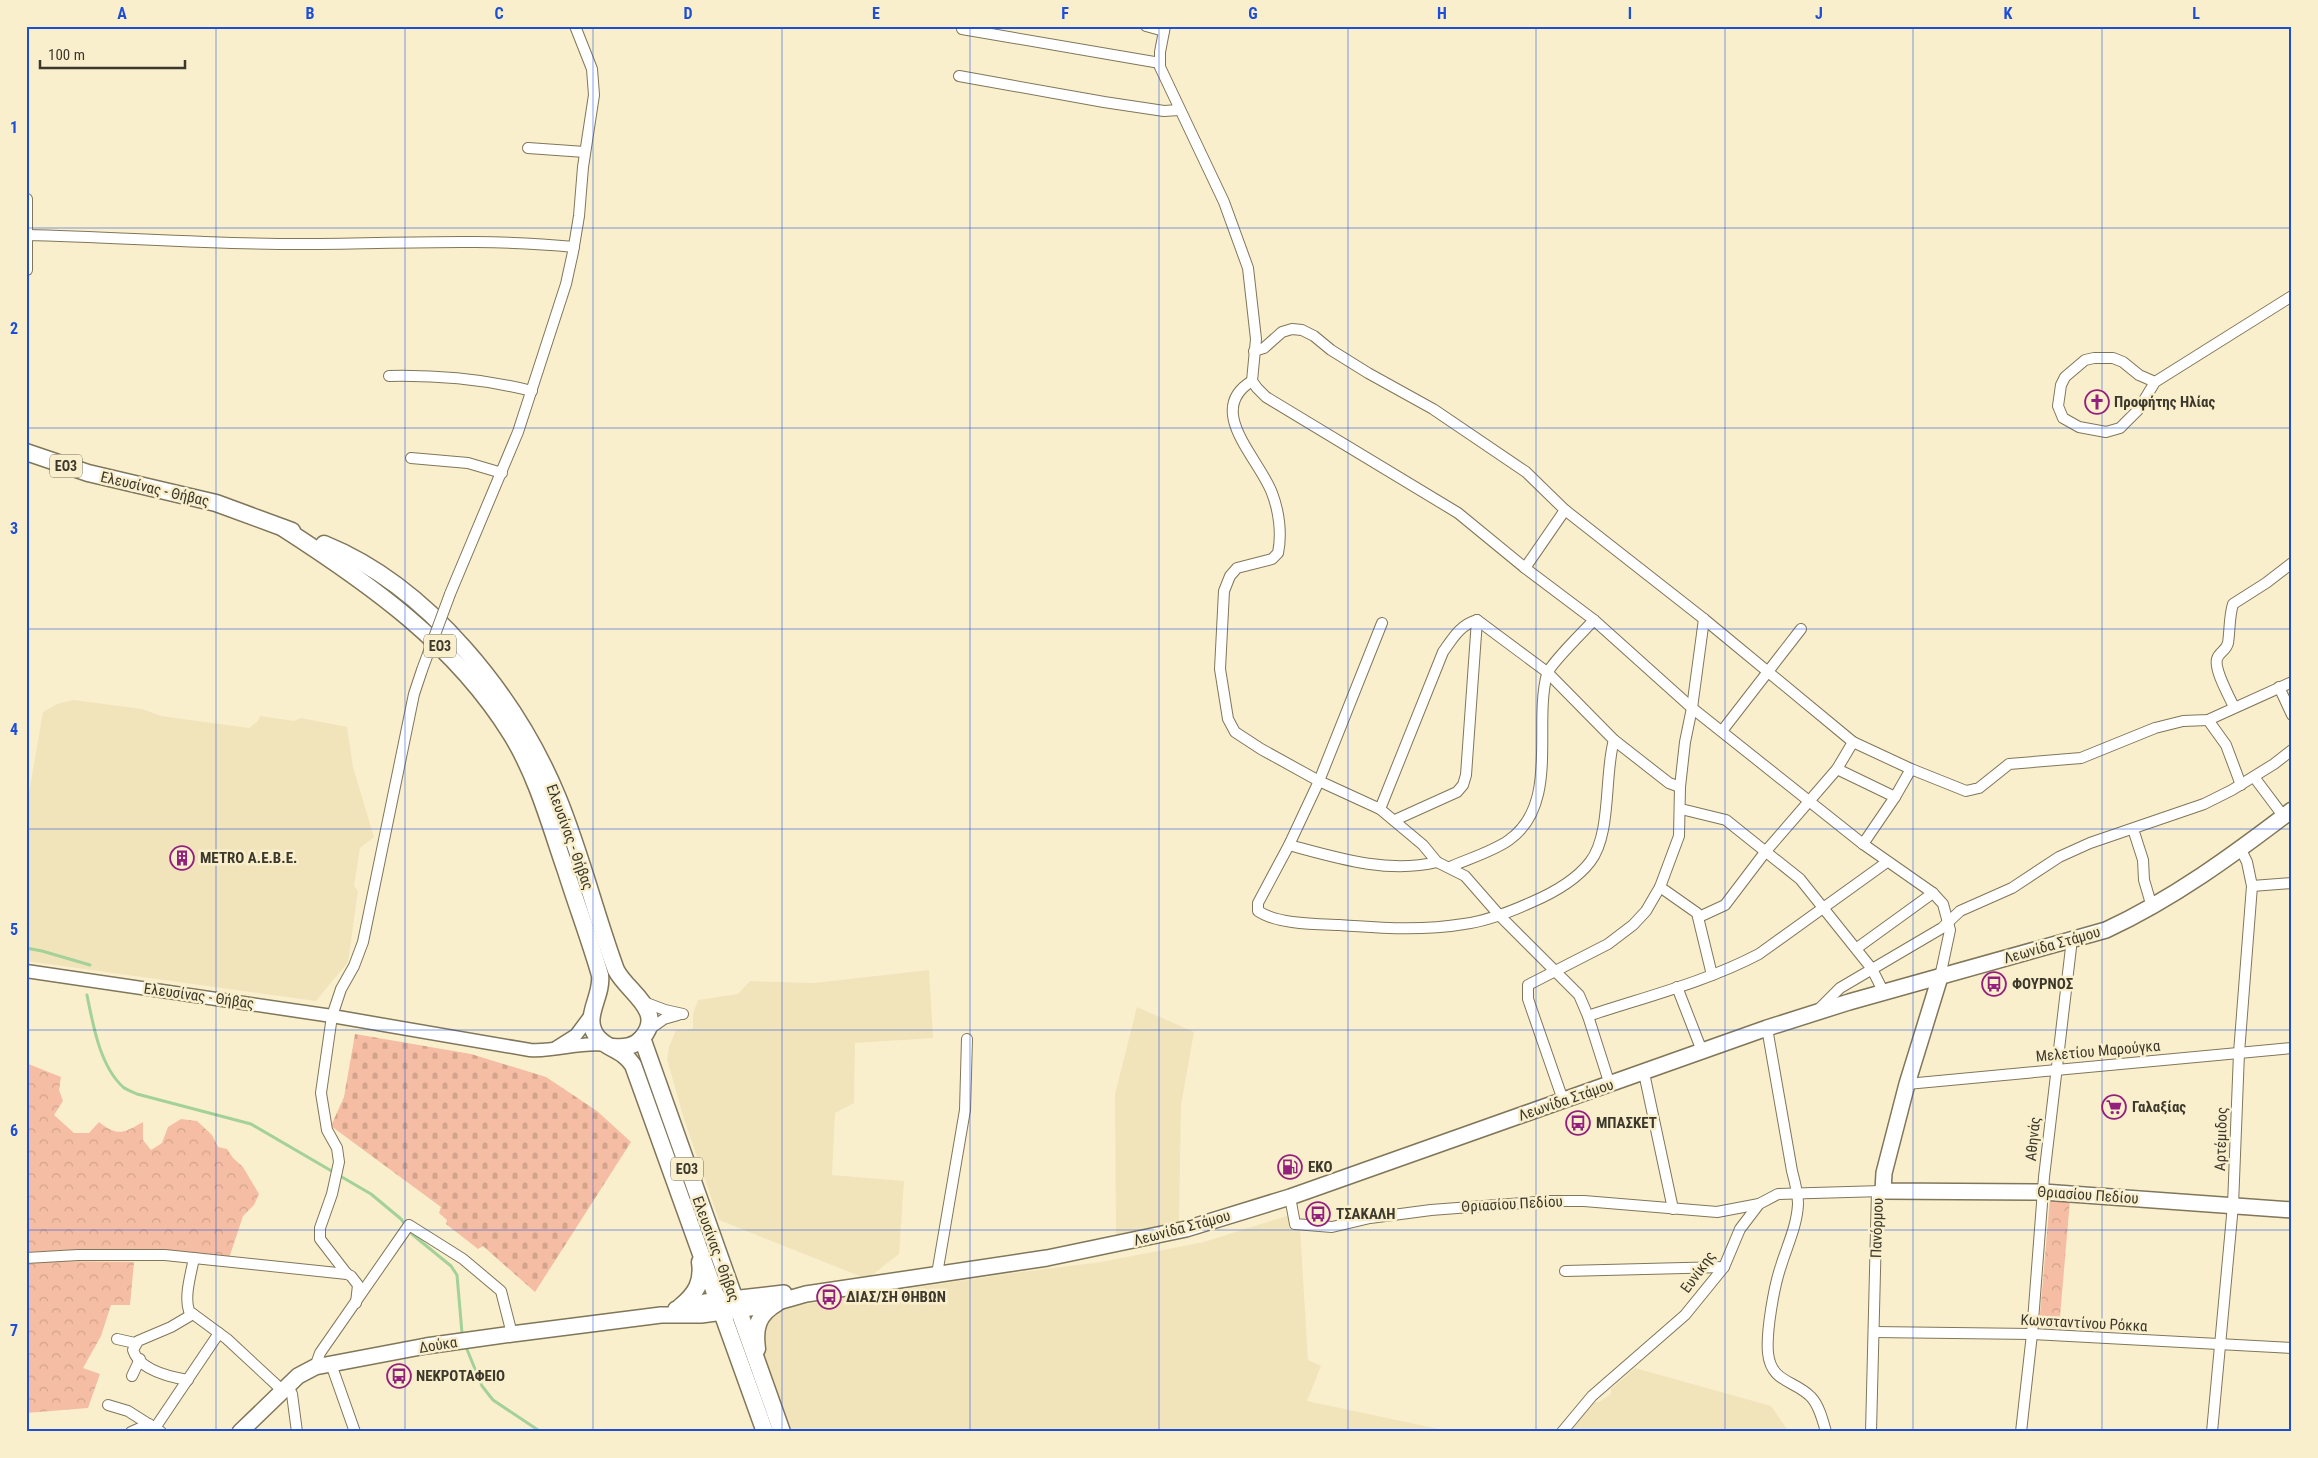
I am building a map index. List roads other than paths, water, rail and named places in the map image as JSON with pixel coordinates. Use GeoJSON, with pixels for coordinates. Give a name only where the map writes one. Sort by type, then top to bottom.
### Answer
{"type":"FeatureCollection","features":[{"type":"Feature","properties":{"kind":"main road","name":"Ελευσίνας - Θήβας"},"geometry":{"type":"LineString","coordinates":[[26,452],[97,476],[216,503],[283,528],[341,553],[392,583],[445,628],[492,683],[523,729],[558,798],[614,964],[620,978],[638,997],[649,1016],[644,1035],[728,1305],[765,1432]]}},
{"type":"Feature","properties":{"kind":"main road","name":"Ελευσίνας - Θήβας"},"geometry":{"type":"LineString","coordinates":[[283,528],[342,567],[416,624],[467,675],[502,720],[527,765],[552,830],[598,967],[601,986],[594,1008],[593,1029],[601,1041],[628,1058],[632,1065],[696,1240],[761,1374],[782,1432]]}},
{"type":"Feature","properties":{"kind":"main road","name":"Λεωνίδα Στάμου"},"geometry":{"type":"LineString","coordinates":[[728,1305],[777,1303],[806,1294],[1047,1258],[1121,1244],[1186,1229],[1290,1197],[1767,1028],[1884,992],[2106,930],[2152,907],[2288,814]]}},
{"type":"Feature","properties":{"kind":"main road","name":"Πανόρμου"},"geometry":{"type":"LineString","coordinates":[[1881,1189],[1907,1084],[1940,977]]}},
{"type":"Feature","properties":{"kind":"main road"},"geometry":{"type":"LineString","coordinates":[[594,1008],[613,991],[638,997]]}},
{"type":"Feature","properties":{"kind":"main road"},"geometry":{"type":"LineString","coordinates":[[610,1046],[629,1047],[644,1035]]}},
{"type":"Feature","properties":{"kind":"main road","name":"Θριασίου Πεδίου"},"geometry":{"type":"LineString","coordinates":[[1881,1189],[2043,1187],[2233,1201],[2292,1210]]}},
{"type":"Feature","properties":{"kind":"main road","name":"Θριασίου Πεδίου"},"geometry":{"type":"LineString","coordinates":[[2233,1201],[2292,1200]]}},
{"type":"Feature","properties":{"kind":"main road","name":"ΕΟ3"},"geometry":{"type":"LineString","coordinates":[[680,1307],[697,1289],[701,1278],[696,1240]]}},
{"type":"Feature","properties":{"kind":"main road","name":"Λεωνίδα Στάμου"},"geometry":{"type":"LineString","coordinates":[[728,1305],[783,1293],[806,1294]]}},
{"type":"Feature","properties":{"kind":"main road","name":"ΕΟ3"},"geometry":{"type":"LineString","coordinates":[[761,1374],[756,1340],[756,1325],[762,1314],[777,1303]]}},
{"type":"Feature","properties":{"kind":"main road","name":"Δούκα"},"geometry":{"type":"LineString","coordinates":[[661,1315],[680,1307],[728,1305]]}},
{"type":"Feature","properties":{"kind":"main road","name":"Δούκα"},"geometry":{"type":"LineString","coordinates":[[240,1432],[285,1387],[315,1368],[426,1346],[728,1305]]}},
{"type":"Feature","properties":{"kind":"street"},"geometry":{"type":"LineString","coordinates":[[356,1303],[358,1285],[324,1246],[320,1234],[339,1162],[337,1148],[327,1130],[321,1092],[332,1016],[341,989],[354,966],[363,942],[414,694],[450,594],[502,473],[532,391],[566,284],[579,216],[585,152],[594,95],[594,80],[575,26]]}},
{"type":"Feature","properties":{"kind":"street"},"geometry":{"type":"LineString","coordinates":[[1146,26],[1165,28],[1160,63],[1179,110],[1224,202],[1248,268],[1255,316],[1252,381],[1257,388],[1266,396],[1458,513],[1525,568],[1594,620],[1692,708],[1863,844],[1933,893],[1944,904],[1950,930],[1940,977]]}},
{"type":"Feature","properties":{"kind":"street"},"geometry":{"type":"LineString","coordinates":[[962,29],[1160,63]]}},
{"type":"Feature","properties":{"kind":"street"},"geometry":{"type":"LineString","coordinates":[[959,76],[1104,102],[1164,111],[1179,110]]}},
{"type":"Feature","properties":{"kind":"street"},"geometry":{"type":"LineString","coordinates":[[528,148],[585,152]]}},
{"type":"Feature","properties":{"kind":"street"},"geometry":{"type":"LineString","coordinates":[[27,198],[27,270]]}},
{"type":"Feature","properties":{"kind":"street"},"geometry":{"type":"LineString","coordinates":[[26,235],[278,244],[440,242],[538,244],[574,248]]}},
{"type":"Feature","properties":{"kind":"street"},"geometry":{"type":"LineString","coordinates":[[2155,382],[2113,358],[2085,360],[2065,377],[2061,385],[2058,406],[2063,418],[2079,427],[2113,431],[2120,428],[2129,421],[2155,382],[2292,296]]}},
{"type":"Feature","properties":{"kind":"street"},"geometry":{"type":"LineString","coordinates":[[1254,351],[1264,348],[1282,332],[1292,329],[1314,336],[1331,350],[1368,373],[1433,409],[1526,472],[1564,510],[1704,619],[1853,742],[1910,769],[1966,791],[1972,792],[1979,788],[2009,764],[2081,758],[2155,728],[2183,721],[2208,720],[2292,682]]}},
{"type":"Feature","properties":{"kind":"street"},"geometry":{"type":"LineString","coordinates":[[389,376],[422,375],[486,380],[532,391]]}},
{"type":"Feature","properties":{"kind":"street"},"geometry":{"type":"LineString","coordinates":[[1252,381],[1242,387],[1236,395],[1232,408],[1235,425],[1272,493],[1278,519],[1280,543],[1278,553],[1272,559],[1238,568],[1230,576],[1224,591],[1220,669],[1228,719],[1236,732],[1261,749],[1319,781],[1380,809],[1423,845],[1437,862],[1465,876],[1500,916],[1579,995],[1588,1016],[1610,1085]]}},
{"type":"Feature","properties":{"kind":"street"},"geometry":{"type":"LineString","coordinates":[[411,458],[468,463],[502,473]]}},
{"type":"Feature","properties":{"kind":"street"},"geometry":{"type":"LineString","coordinates":[[1525,568],[1564,510]]}},
{"type":"Feature","properties":{"kind":"street"},"geometry":{"type":"LineString","coordinates":[[2234,707],[2217,669],[2216,661],[2218,656],[2226,650],[2228,644],[2233,604],[2266,583],[2292,563]]}},
{"type":"Feature","properties":{"kind":"street"},"geometry":{"type":"LineString","coordinates":[[1563,1100],[1528,999],[1527,991],[1531,982],[1608,944],[1633,925],[1646,911],[1660,887],[1679,836],[1680,787],[1685,742],[1692,708],[1704,619]]}},
{"type":"Feature","properties":{"kind":"street"},"geometry":{"type":"LineString","coordinates":[[1380,809],[1443,652],[1456,632],[1468,623],[1477,620]]}},
{"type":"Feature","properties":{"kind":"street"},"geometry":{"type":"LineString","coordinates":[[1477,620],[1548,672],[1614,740],[1669,783],[1680,787]]}},
{"type":"Feature","properties":{"kind":"street"},"geometry":{"type":"LineString","coordinates":[[1395,820],[1457,792],[1463,785],[1466,775],[1477,620]]}},
{"type":"Feature","properties":{"kind":"street"},"geometry":{"type":"LineString","coordinates":[[1450,867],[1509,840],[1532,814],[1537,799],[1541,772],[1548,672],[1594,620]]}},
{"type":"Feature","properties":{"kind":"street"},"geometry":{"type":"LineString","coordinates":[[1382,623],[1319,781],[1289,845],[1258,903],[1258,911],[1267,917],[1319,924],[1392,928],[1464,924],[1500,916],[1544,897],[1574,878],[1591,861],[1601,838],[1608,791],[1610,754],[1614,740]]}},
{"type":"Feature","properties":{"kind":"street"},"geometry":{"type":"LineString","coordinates":[[1722,731],[1802,628]]}},
{"type":"Feature","properties":{"kind":"street"},"geometry":{"type":"LineString","coordinates":[[2278,687],[2292,715]]}},
{"type":"Feature","properties":{"kind":"street"},"geometry":{"type":"LineString","coordinates":[[2208,720],[2226,745],[2241,785]]}},
{"type":"Feature","properties":{"kind":"street"},"geometry":{"type":"LineString","coordinates":[[1699,917],[1725,906],[1766,851],[1837,769],[1853,742]]}},
{"type":"Feature","properties":{"kind":"street"},"geometry":{"type":"LineString","coordinates":[[1814,1013],[1840,988],[1942,928],[1960,911],[2012,888],[2058,857],[2204,804],[2241,785],[2292,750]]}},
{"type":"Feature","properties":{"kind":"street"},"geometry":{"type":"LineString","coordinates":[[1837,769],[1895,797]]}},
{"type":"Feature","properties":{"kind":"street"},"geometry":{"type":"LineString","coordinates":[[1863,844],[1895,797],[1910,769]]}},
{"type":"Feature","properties":{"kind":"street"},"geometry":{"type":"LineString","coordinates":[[2254,777],[2288,814]]}},
{"type":"Feature","properties":{"kind":"street"},"geometry":{"type":"LineString","coordinates":[[1681,808],[1726,820],[1800,878],[1822,908],[1857,948],[1872,969],[1884,992]]}},
{"type":"Feature","properties":{"kind":"street"},"geometry":{"type":"LineString","coordinates":[[2133,829],[2143,860],[2144,880],[2152,907]]}},
{"type":"Feature","properties":{"kind":"street"},"geometry":{"type":"LineString","coordinates":[[1289,845],[1342,859],[1384,866],[1418,867],[1437,862]]}},
{"type":"Feature","properties":{"kind":"street","name":"Αρτέμιδος"},"geometry":{"type":"LineString","coordinates":[[2212,1432],[2233,1201],[2239,1053],[2252,886],[2247,862],[2240,848]]}},
{"type":"Feature","properties":{"kind":"street"},"geometry":{"type":"LineString","coordinates":[[1588,1016],[1712,976],[1759,954],[1887,862]]}},
{"type":"Feature","properties":{"kind":"street"},"geometry":{"type":"LineString","coordinates":[[2252,886],[2292,883]]}},
{"type":"Feature","properties":{"kind":"street"},"geometry":{"type":"LineString","coordinates":[[1660,887],[1693,909],[1699,917],[1712,976]]}},
{"type":"Feature","properties":{"kind":"street"},"geometry":{"type":"LineString","coordinates":[[1857,948],[1933,893]]}},
{"type":"Feature","properties":{"kind":"street","name":"Αθηνάς"},"geometry":{"type":"LineString","coordinates":[[2021,1432],[2032,1334],[2043,1187],[2072,939]]}},
{"type":"Feature","properties":{"kind":"street","name":"Ελευσίνας - Θήβας"},"geometry":{"type":"LineString","coordinates":[[26,971],[332,1016],[519,1048],[548,1050],[589,1043],[610,1046]]}},
{"type":"Feature","properties":{"kind":"street"},"geometry":{"type":"LineString","coordinates":[[1677,987],[1702,1051]]}},
{"type":"Feature","properties":{"kind":"street"},"geometry":{"type":"LineString","coordinates":[[638,997],[660,1009],[683,1014],[664,1019],[644,1035]]}},
{"type":"Feature","properties":{"kind":"street"},"geometry":{"type":"LineString","coordinates":[[548,1050],[576,1034],[594,1008]]}},
{"type":"Feature","properties":{"kind":"street"},"geometry":{"type":"LineString","coordinates":[[1767,1028],[1788,1152],[1798,1193],[1798,1206],[1793,1232],[1780,1268],[1773,1298],[1768,1353],[1772,1369],[1782,1379],[1811,1397],[1826,1432]]}},
{"type":"Feature","properties":{"kind":"street"},"geometry":{"type":"LineString","coordinates":[[937,1274],[965,1110],[967,1039]]}},
{"type":"Feature","properties":{"kind":"street","name":"Μελετίου Μαρούγκα"},"geometry":{"type":"LineString","coordinates":[[1907,1084],[2292,1048]]}},
{"type":"Feature","properties":{"kind":"street"},"geometry":{"type":"LineString","coordinates":[[1644,1073],[1673,1209]]}},
{"type":"Feature","properties":{"kind":"street","name":"Ευνίκης"},"geometry":{"type":"LineString","coordinates":[[1562,1432],[1592,1396],[1685,1315],[1724,1266],[1740,1229],[1760,1204],[1778,1194],[1881,1189]]}},
{"type":"Feature","properties":{"kind":"street","name":"Πανόρμου"},"geometry":{"type":"LineString","coordinates":[[1871,1432],[1881,1189]]}},
{"type":"Feature","properties":{"kind":"street","name":"Θριασίου Πεδίου"},"geometry":{"type":"LineString","coordinates":[[1290,1197],[1295,1224],[1318,1227],[1338,1227],[1370,1218],[1431,1210],[1549,1200],[1717,1212],[1760,1204]]}},
{"type":"Feature","properties":{"kind":"street"},"geometry":{"type":"LineString","coordinates":[[315,1368],[320,1353],[409,1225],[463,1259],[501,1291],[512,1334]]}},
{"type":"Feature","properties":{"kind":"street"},"geometry":{"type":"LineString","coordinates":[[26,1258],[147,1255],[272,1265],[323,1273],[347,1274]]}},
{"type":"Feature","properties":{"kind":"street"},"geometry":{"type":"LineString","coordinates":[[194,1258],[187,1305],[193,1314],[219,1333],[292,1394],[297,1432]]}},
{"type":"Feature","properties":{"kind":"street"},"geometry":{"type":"LineString","coordinates":[[1565,1271],[1724,1266]]}},
{"type":"Feature","properties":{"kind":"street"},"geometry":{"type":"LineString","coordinates":[[117,1338],[135,1344],[193,1314]]}},
{"type":"Feature","properties":{"kind":"street","name":"Κωνσταντίνου Ρόκκα"},"geometry":{"type":"LineString","coordinates":[[1874,1332],[2032,1334],[2219,1346],[2292,1348]]}},
{"type":"Feature","properties":{"kind":"street"},"geometry":{"type":"LineString","coordinates":[[131,1432],[155,1428],[219,1333]]}},
{"type":"Feature","properties":{"kind":"street"},"geometry":{"type":"LineString","coordinates":[[135,1344],[135,1354],[157,1372],[188,1380]]}},
{"type":"Feature","properties":{"kind":"street"},"geometry":{"type":"LineString","coordinates":[[132,1376],[140,1359]]}},
{"type":"Feature","properties":{"kind":"street"},"geometry":{"type":"LineString","coordinates":[[331,1364],[355,1432]]}},
{"type":"Feature","properties":{"kind":"street"},"geometry":{"type":"LineString","coordinates":[[108,1405],[128,1411],[155,1428]]}},
{"type":"Feature","properties":{"kind":"waterway"},"geometry":{"type":"LineString","coordinates":[[26,948],[90,965]]}},
{"type":"Feature","properties":{"kind":"waterway"},"geometry":{"type":"LineString","coordinates":[[87,995],[103,1057],[115,1078],[123,1087],[137,1094],[251,1124],[371,1194],[401,1219],[413,1235],[451,1266],[457,1275],[462,1333]]}},
{"type":"Feature","properties":{"kind":"waterway"},"geometry":{"type":"LineString","coordinates":[[466,1347],[482,1386],[493,1400],[541,1432]]}},
{"type":"Feature","properties":{"kind":"place","name":"Προφήτης Ηλίας"},"geometry":{"type":"Point","coordinates":[2097,402]}},
{"type":"Feature","properties":{"kind":"place","name":"METRO Α.Ε.Β.Ε."},"geometry":{"type":"Point","coordinates":[182,858]}},
{"type":"Feature","properties":{"kind":"place","name":"ΦΟΥΡΝΟΣ"},"geometry":{"type":"Point","coordinates":[1994,984]}},
{"type":"Feature","properties":{"kind":"place","name":"Γαλαξίας"},"geometry":{"type":"Point","coordinates":[2114,1107]}},
{"type":"Feature","properties":{"kind":"place","name":"ΜΠΑΣΚΕΤ"},"geometry":{"type":"Point","coordinates":[1578,1123]}},
{"type":"Feature","properties":{"kind":"place","name":"EKO"},"geometry":{"type":"Point","coordinates":[1290,1167]}},
{"type":"Feature","properties":{"kind":"place","name":"ΤΣΑΚΑΛΗ"},"geometry":{"type":"Point","coordinates":[1318,1214]}},
{"type":"Feature","properties":{"kind":"place","name":"ΔΙΑΣ/ΣΗ ΘΗΒΩΝ"},"geometry":{"type":"Point","coordinates":[829,1297]}},
{"type":"Feature","properties":{"kind":"place","name":"ΝΕΚΡΟΤΑΦΕΙΟ"},"geometry":{"type":"Point","coordinates":[399,1376]}}]}
